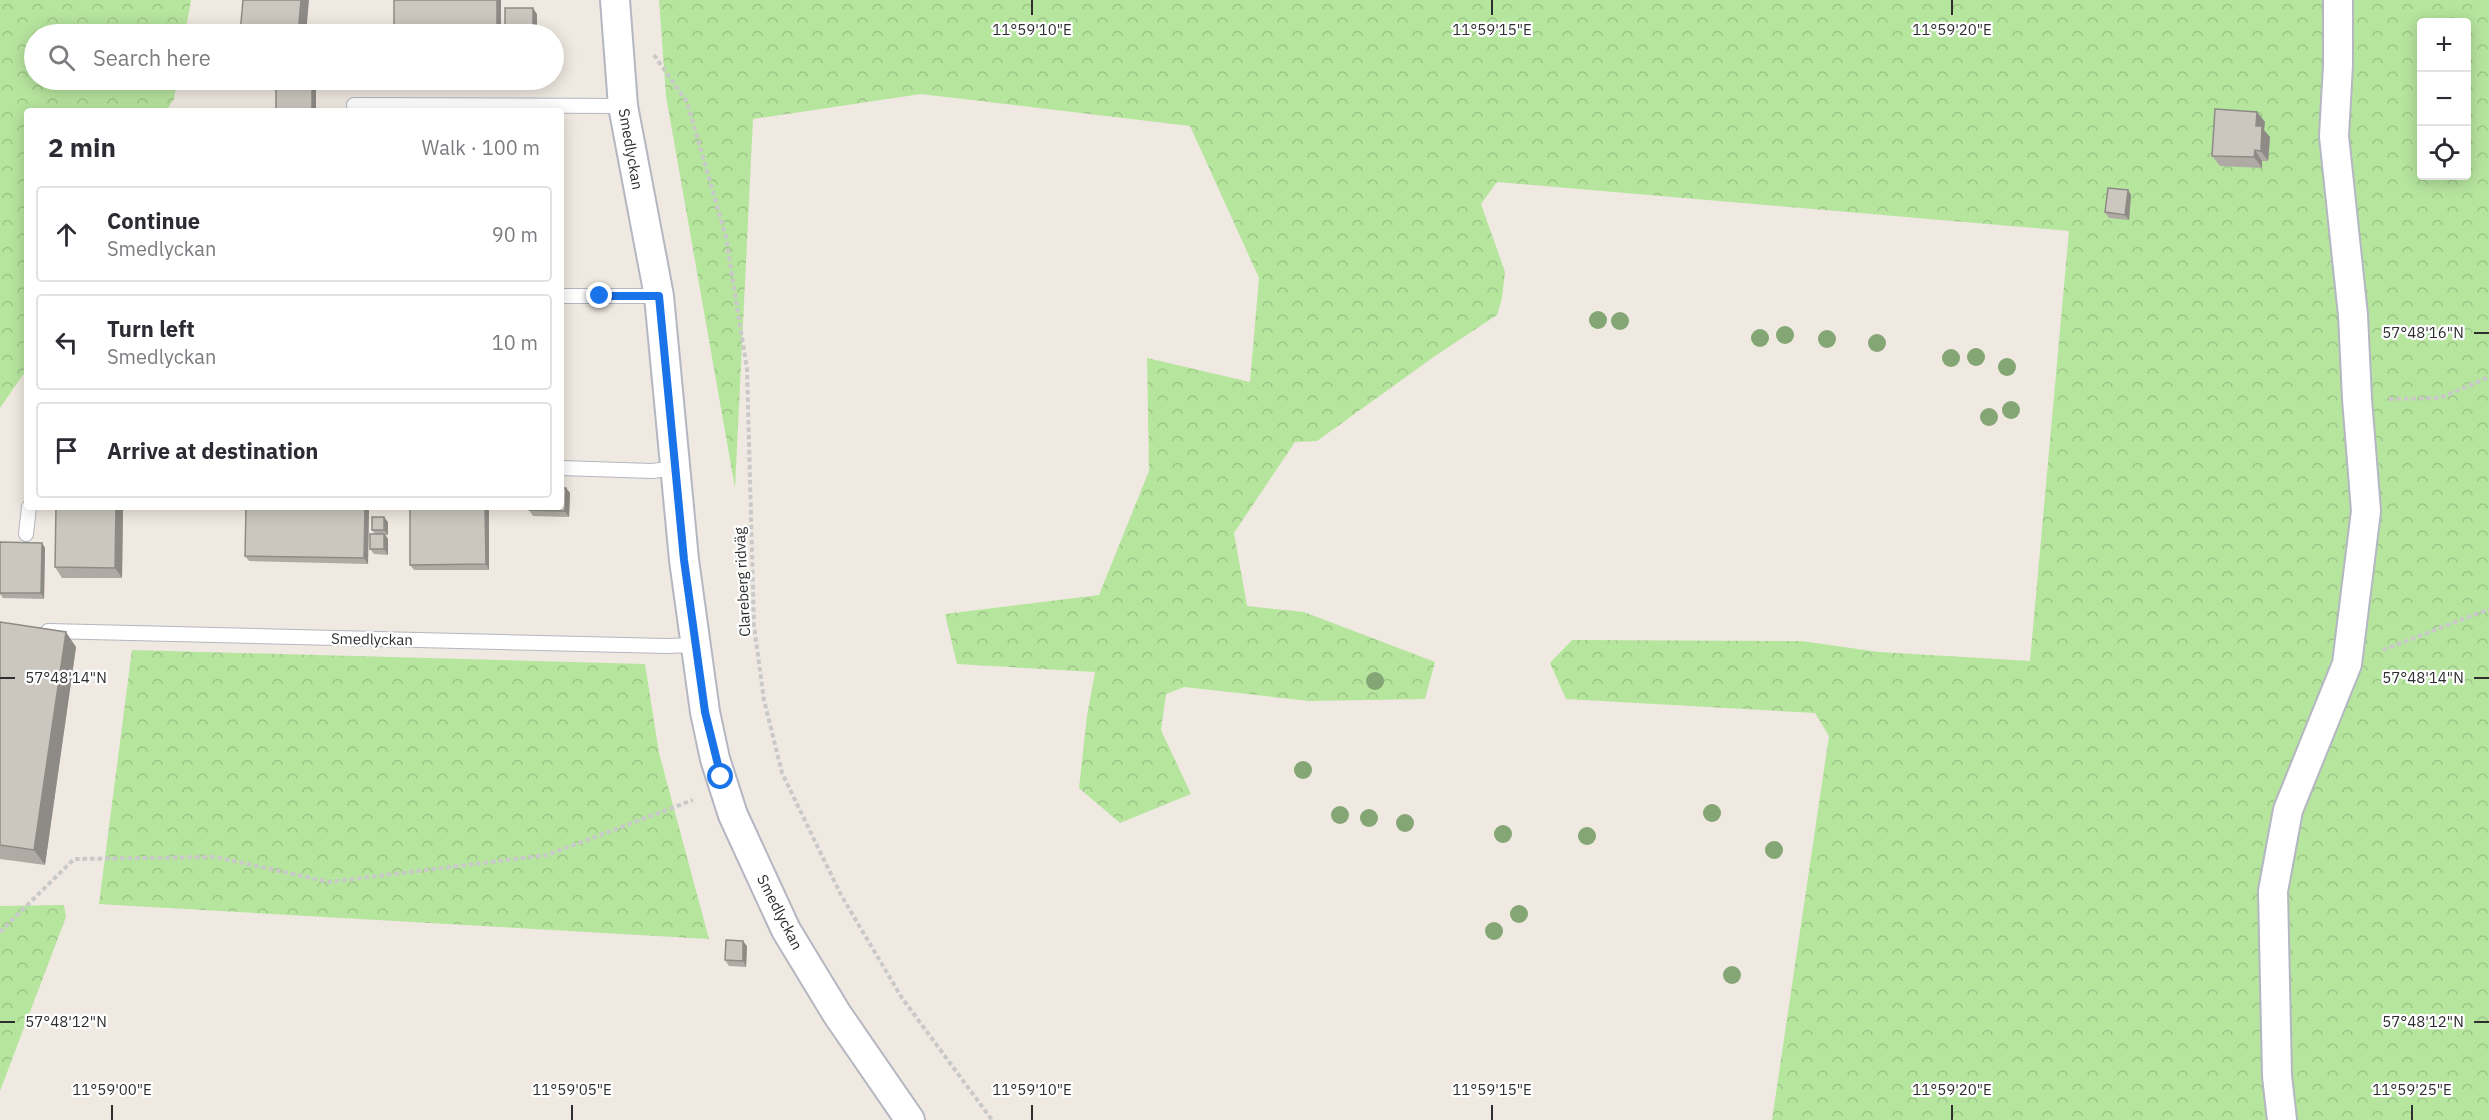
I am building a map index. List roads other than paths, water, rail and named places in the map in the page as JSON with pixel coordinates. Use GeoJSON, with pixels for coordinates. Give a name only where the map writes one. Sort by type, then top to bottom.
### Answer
{"type":"FeatureCollection","features":[{"type":"Feature","properties":{"kind":"street","name":"Smedlyckan"},"geometry":{"type":"LineString","coordinates":[[615,0],[623,106],[659,296],[684,560],[705,712],[715,759],[733,814],[786,930],[837,1014],[910,1120]]}},
{"type":"Feature","properties":{"kind":"street"},"geometry":{"type":"LineString","coordinates":[[2282,1120],[2277,1076],[2272,891],[2288,810],[2347,664],[2366,511],[2353,315],[2334,136],[2338,64],[2338,0]]}},
{"type":"Feature","properties":{"kind":"lane"},"geometry":{"type":"LineString","coordinates":[[354,105],[623,106]]}},
{"type":"Feature","properties":{"kind":"lane"},"geometry":{"type":"LineString","coordinates":[[564,296],[659,296]]}},
{"type":"Feature","properties":{"kind":"lane"},"geometry":{"type":"LineString","coordinates":[[564,468],[652,471],[676,468]]}},
{"type":"Feature","properties":{"kind":"lane"},"geometry":{"type":"LineString","coordinates":[[27,534],[29,510]]}},
{"type":"Feature","properties":{"kind":"lane","name":"Smedlyckan"},"geometry":{"type":"LineString","coordinates":[[48,631],[695,645]]}}]}
